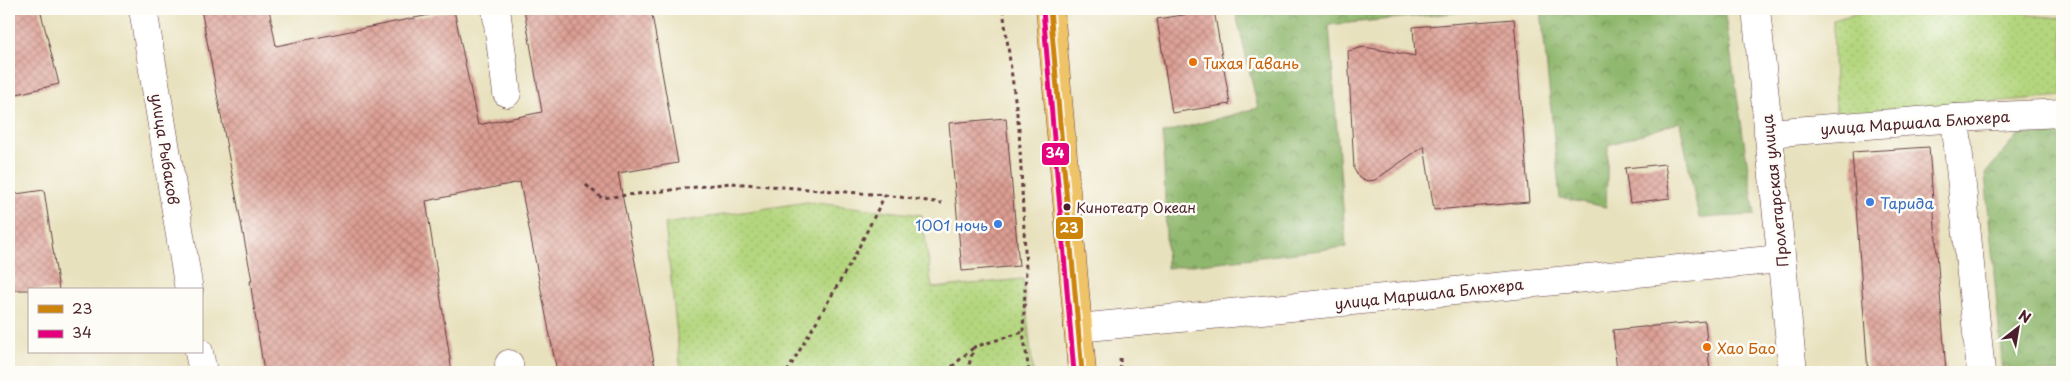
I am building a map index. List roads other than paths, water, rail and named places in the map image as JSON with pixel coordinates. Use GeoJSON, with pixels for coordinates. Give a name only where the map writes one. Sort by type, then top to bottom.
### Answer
{"type":"FeatureCollection","features":[{"type":"Feature","properties":{"kind":"main road"},"geometry":{"type":"LineString","coordinates":[[1050,9],[1082,372]]}},
{"type":"Feature","properties":{"kind":"street","name":"улица Рыбаков"},"geometry":{"type":"LineString","coordinates":[[143,9],[189,288]]}},
{"type":"Feature","properties":{"kind":"street"},"geometry":{"type":"LineString","coordinates":[[496,9],[507,93]]}},
{"type":"Feature","properties":{"kind":"street","name":"Пролетарская улица"},"geometry":{"type":"LineString","coordinates":[[1756,9],[1793,372]]}},
{"type":"Feature","properties":{"kind":"street","name":"улица Маршала Блюхера"},"geometry":{"type":"LineString","coordinates":[[1768,132],[1955,118],[2062,113]]}},
{"type":"Feature","properties":{"kind":"street"},"geometry":{"type":"LineString","coordinates":[[1955,118],[1981,372]]}},
{"type":"Feature","properties":{"kind":"street","name":"улица Маршала Блюхера"},"geometry":{"type":"LineString","coordinates":[[1078,328],[1780,259]]}},
{"type":"Feature","properties":{"kind":"street"},"geometry":{"type":"LineString","coordinates":[[199,354],[203,372]]}},
{"type":"Feature","properties":{"kind":"place","name":"Тихая Гавань"},"geometry":{"type":"Point","coordinates":[1193,62]}},
{"type":"Feature","properties":{"kind":"place","name":"Тарида"},"geometry":{"type":"Point","coordinates":[1870,202]}},
{"type":"Feature","properties":{"kind":"place","name":"Кинотеатр Океан"},"geometry":{"type":"Point","coordinates":[1067,207]}},
{"type":"Feature","properties":{"kind":"place","name":"1001 ночь"},"geometry":{"type":"Point","coordinates":[998,224]}},
{"type":"Feature","properties":{"kind":"place","name":"Хао Бао"},"geometry":{"type":"Point","coordinates":[1707,347]}}]}
